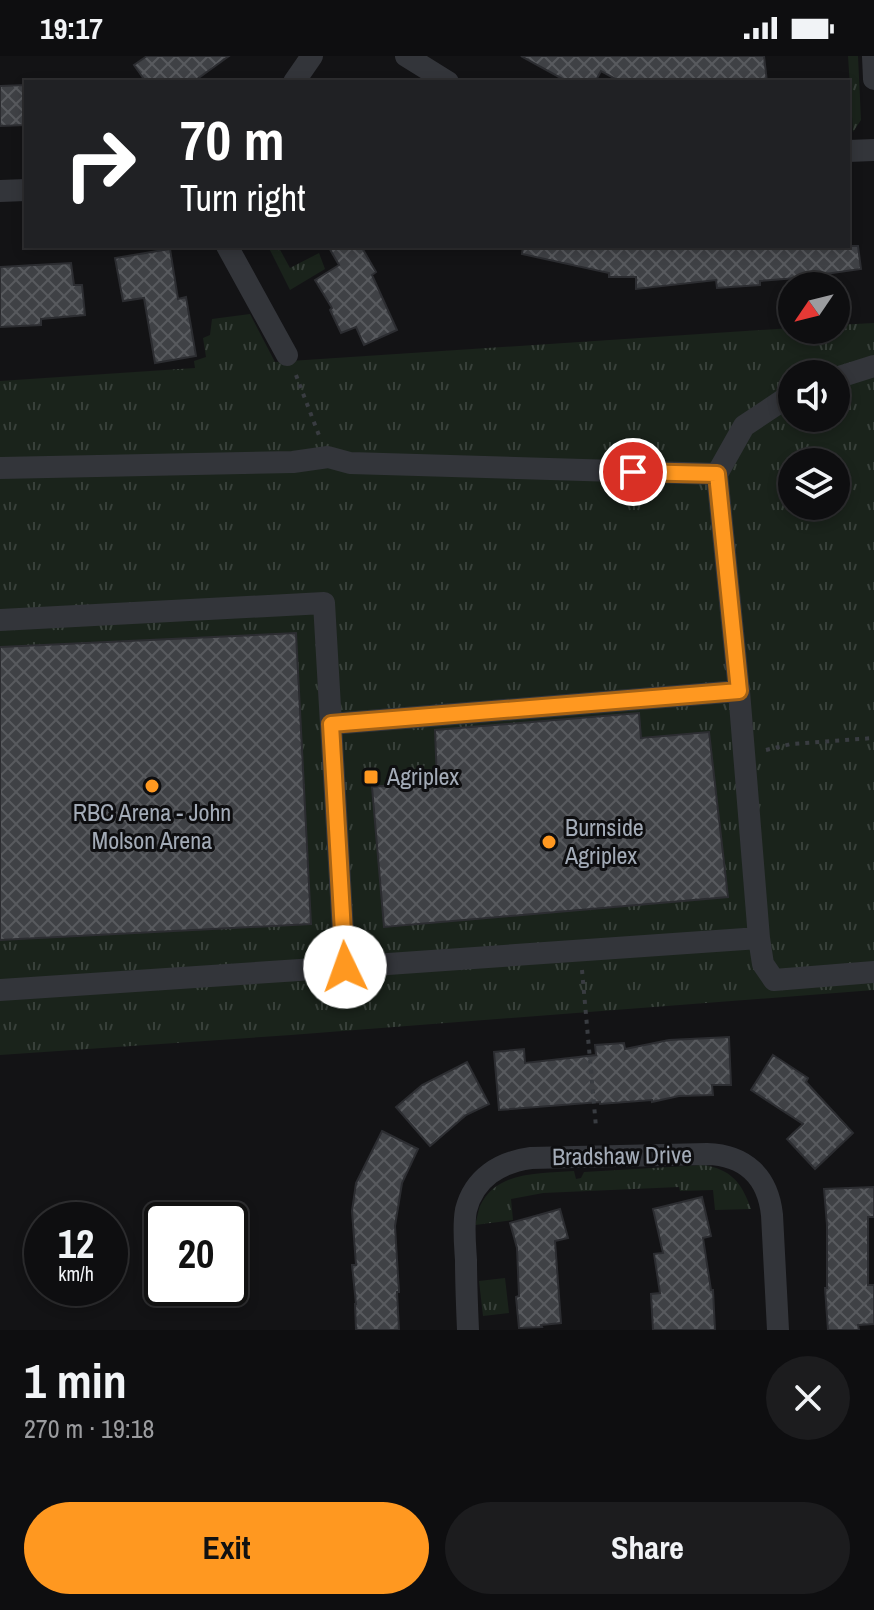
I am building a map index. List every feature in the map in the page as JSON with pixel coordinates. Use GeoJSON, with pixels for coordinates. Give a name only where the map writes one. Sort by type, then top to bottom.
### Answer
{"type":"FeatureCollection","features":[{"type":"Feature","properties":{"kind":"street"},"geometry":{"type":"LineString","coordinates":[[295,80],[312,56]]}},
{"type":"Feature","properties":{"kind":"street"},"geometry":{"type":"LineString","coordinates":[[406,56],[445,80]]}},
{"type":"Feature","properties":{"kind":"street"},"geometry":{"type":"LineString","coordinates":[[873,56],[874,79]]}},
{"type":"Feature","properties":{"kind":"street"},"geometry":{"type":"LineString","coordinates":[[850,151],[874,149]]}},
{"type":"Feature","properties":{"kind":"street"},"geometry":{"type":"LineString","coordinates":[[0,191],[24,190]]}},
{"type":"Feature","properties":{"kind":"street"},"geometry":{"type":"LineString","coordinates":[[228,248],[287,355]]}},
{"type":"Feature","properties":{"kind":"street"},"geometry":{"type":"LineString","coordinates":[[850,374],[874,366]]}},
{"type":"Feature","properties":{"kind":"street"},"geometry":{"type":"LineString","coordinates":[[778,403],[744,426],[717,474],[763,964],[774,980],[874,972]]}},
{"type":"Feature","properties":{"kind":"street"},"geometry":{"type":"LineString","coordinates":[[0,468],[293,462],[328,457],[350,463],[717,474]]}},
{"type":"Feature","properties":{"kind":"street"},"geometry":{"type":"LineString","coordinates":[[0,620],[324,603],[345,967]]}},
{"type":"Feature","properties":{"kind":"street"},"geometry":{"type":"LineString","coordinates":[[331,724],[739,691]]}},
{"type":"Feature","properties":{"kind":"street"},"geometry":{"type":"LineString","coordinates":[[0,990],[759,938]]}},
{"type":"Feature","properties":{"kind":"street","name":"Bradshaw Drive"},"geometry":{"type":"LineString","coordinates":[[468,1330],[467,1209],[477,1186],[495,1169],[506,1163],[531,1158],[707,1154],[724,1155],[741,1162],[761,1180],[769,1196],[778,1330]]}},
{"type":"Feature","properties":{"kind":"path"},"geometry":{"type":"LineString","coordinates":[[287,355],[328,457]]}},
{"type":"Feature","properties":{"kind":"path"},"geometry":{"type":"LineString","coordinates":[[791,744],[874,738]]}},
{"type":"Feature","properties":{"kind":"path"},"geometry":{"type":"LineString","coordinates":[[581,950],[596,1127]]}},
{"type":"Feature","properties":{"kind":"green space"},"geometry":{"type":"Polygon","coordinates":[[[848,56],[858,56],[861,120],[853,132],[850,80],[848,56]]]}},
{"type":"Feature","properties":{"kind":"green space"},"geometry":{"type":"Polygon","coordinates":[[[269,248],[279,248],[290,268],[319,253],[325,269],[290,290],[269,248]]]}},
{"type":"Feature","properties":{"kind":"green space"},"geometry":{"type":"Polygon","coordinates":[[[250,314],[275,362],[778,329],[778,344],[850,344],[850,324],[874,323],[874,990],[0,1055],[0,381],[195,368],[194,361],[206,357],[203,338],[210,335],[212,319],[250,314]]]}},
{"type":"Feature","properties":{"kind":"green space"},"geometry":{"type":"Polygon","coordinates":[[[703,1165],[721,1170],[734,1179],[751,1209],[715,1210],[713,1190],[680,1191],[679,1187],[543,1193],[511,1199],[513,1220],[475,1225],[480,1206],[488,1194],[508,1180],[521,1176],[574,1171],[576,1179],[581,1178],[584,1172],[703,1165]]]}},
{"type":"Feature","properties":{"kind":"green space"},"geometry":{"type":"Polygon","coordinates":[[[505,1278],[509,1313],[483,1316],[479,1281],[505,1278]]]}},
{"type":"Feature","properties":{"kind":"building"},"geometry":{"type":"Polygon","coordinates":[[[147,56],[229,56],[196,80],[145,80],[134,65],[147,56]]]}},
{"type":"Feature","properties":{"kind":"building"},"geometry":{"type":"Polygon","coordinates":[[[521,56],[764,56],[767,80],[617,80],[601,71],[596,80],[564,80],[521,56]]]}},
{"type":"Feature","properties":{"kind":"building"},"geometry":{"type":"Polygon","coordinates":[[[24,85],[24,125],[0,126],[0,86],[24,85]]]}},
{"type":"Feature","properties":{"kind":"building"},"geometry":{"type":"Polygon","coordinates":[[[858,246],[861,269],[778,272],[778,280],[760,281],[760,285],[717,288],[716,280],[636,289],[636,277],[609,277],[609,273],[522,254],[523,248],[858,246]]]}},
{"type":"Feature","properties":{"kind":"building"},"geometry":{"type":"Polygon","coordinates":[[[329,248],[362,248],[376,272],[372,275],[397,330],[364,345],[356,327],[341,333],[330,310],[332,308],[315,280],[339,265],[329,248]]]}},
{"type":"Feature","properties":{"kind":"building"},"geometry":{"type":"Polygon","coordinates":[[[170,249],[178,299],[186,297],[196,356],[155,363],[144,298],[123,301],[115,258],[170,249]]]}},
{"type":"Feature","properties":{"kind":"building"},"geometry":{"type":"Polygon","coordinates":[[[71,263],[74,285],[82,285],[85,315],[41,319],[41,325],[0,327],[0,267],[71,263]]]}},
{"type":"Feature","properties":{"kind":"building","name":"RBC Arena - John Molson Arena"},"geometry":{"type":"Polygon","coordinates":[[[296,633],[311,924],[0,940],[0,647],[296,633]]]}},
{"type":"Feature","properties":{"kind":"building","name":"Burnside Agriplex"},"geometry":{"type":"Polygon","coordinates":[[[639,713],[641,738],[709,732],[728,897],[384,927],[372,787],[437,781],[435,730],[639,713]]]}},
{"type":"Feature","properties":{"kind":"building"},"geometry":{"type":"Polygon","coordinates":[[[729,1037],[731,1085],[712,1085],[713,1095],[679,1096],[652,1102],[600,1102],[499,1110],[494,1052],[524,1049],[525,1063],[596,1055],[595,1045],[624,1043],[625,1049],[669,1040],[729,1037]]]}},
{"type":"Feature","properties":{"kind":"building"},"geometry":{"type":"Polygon","coordinates":[[[773,1055],[808,1078],[806,1082],[853,1133],[815,1169],[787,1139],[803,1124],[751,1090],[773,1055]]]}},
{"type":"Feature","properties":{"kind":"building"},"geometry":{"type":"Polygon","coordinates":[[[467,1062],[489,1104],[466,1115],[430,1146],[396,1107],[422,1085],[467,1062]]]}},
{"type":"Feature","properties":{"kind":"building"},"geometry":{"type":"Polygon","coordinates":[[[382,1131],[418,1149],[402,1183],[395,1226],[399,1330],[356,1330],[352,1211],[356,1183],[382,1131]]]}},
{"type":"Feature","properties":{"kind":"building"},"geometry":{"type":"Polygon","coordinates":[[[874,1187],[874,1217],[868,1217],[868,1285],[874,1285],[874,1324],[858,1325],[859,1330],[828,1330],[824,1189],[874,1187]]]}},
{"type":"Feature","properties":{"kind":"building"},"geometry":{"type":"Polygon","coordinates":[[[702,1197],[711,1236],[703,1238],[713,1290],[715,1330],[653,1330],[651,1294],[660,1293],[654,1254],[663,1253],[653,1209],[702,1197]]]}},
{"type":"Feature","properties":{"kind":"building"},"geometry":{"type":"Polygon","coordinates":[[[560,1209],[568,1238],[555,1241],[561,1323],[519,1328],[517,1248],[510,1223],[560,1209]]]}},
{"type":"Feature","properties":{"kind":"place","name":"Agriplex"},"geometry":{"type":"Point","coordinates":[371,777]}},
{"type":"Feature","properties":{"kind":"place","name":"RBC Arena - John Molson Arena"},"geometry":{"type":"Point","coordinates":[152,786]}},
{"type":"Feature","properties":{"kind":"place","name":"Burnside Agriplex"},"geometry":{"type":"Point","coordinates":[549,842]}},
{"type":"Feature","properties":{"kind":"route"},"geometry":{"type":"LineString","coordinates":[[345,967],[331,724],[739,691],[717,474],[633,472]]}}]}
